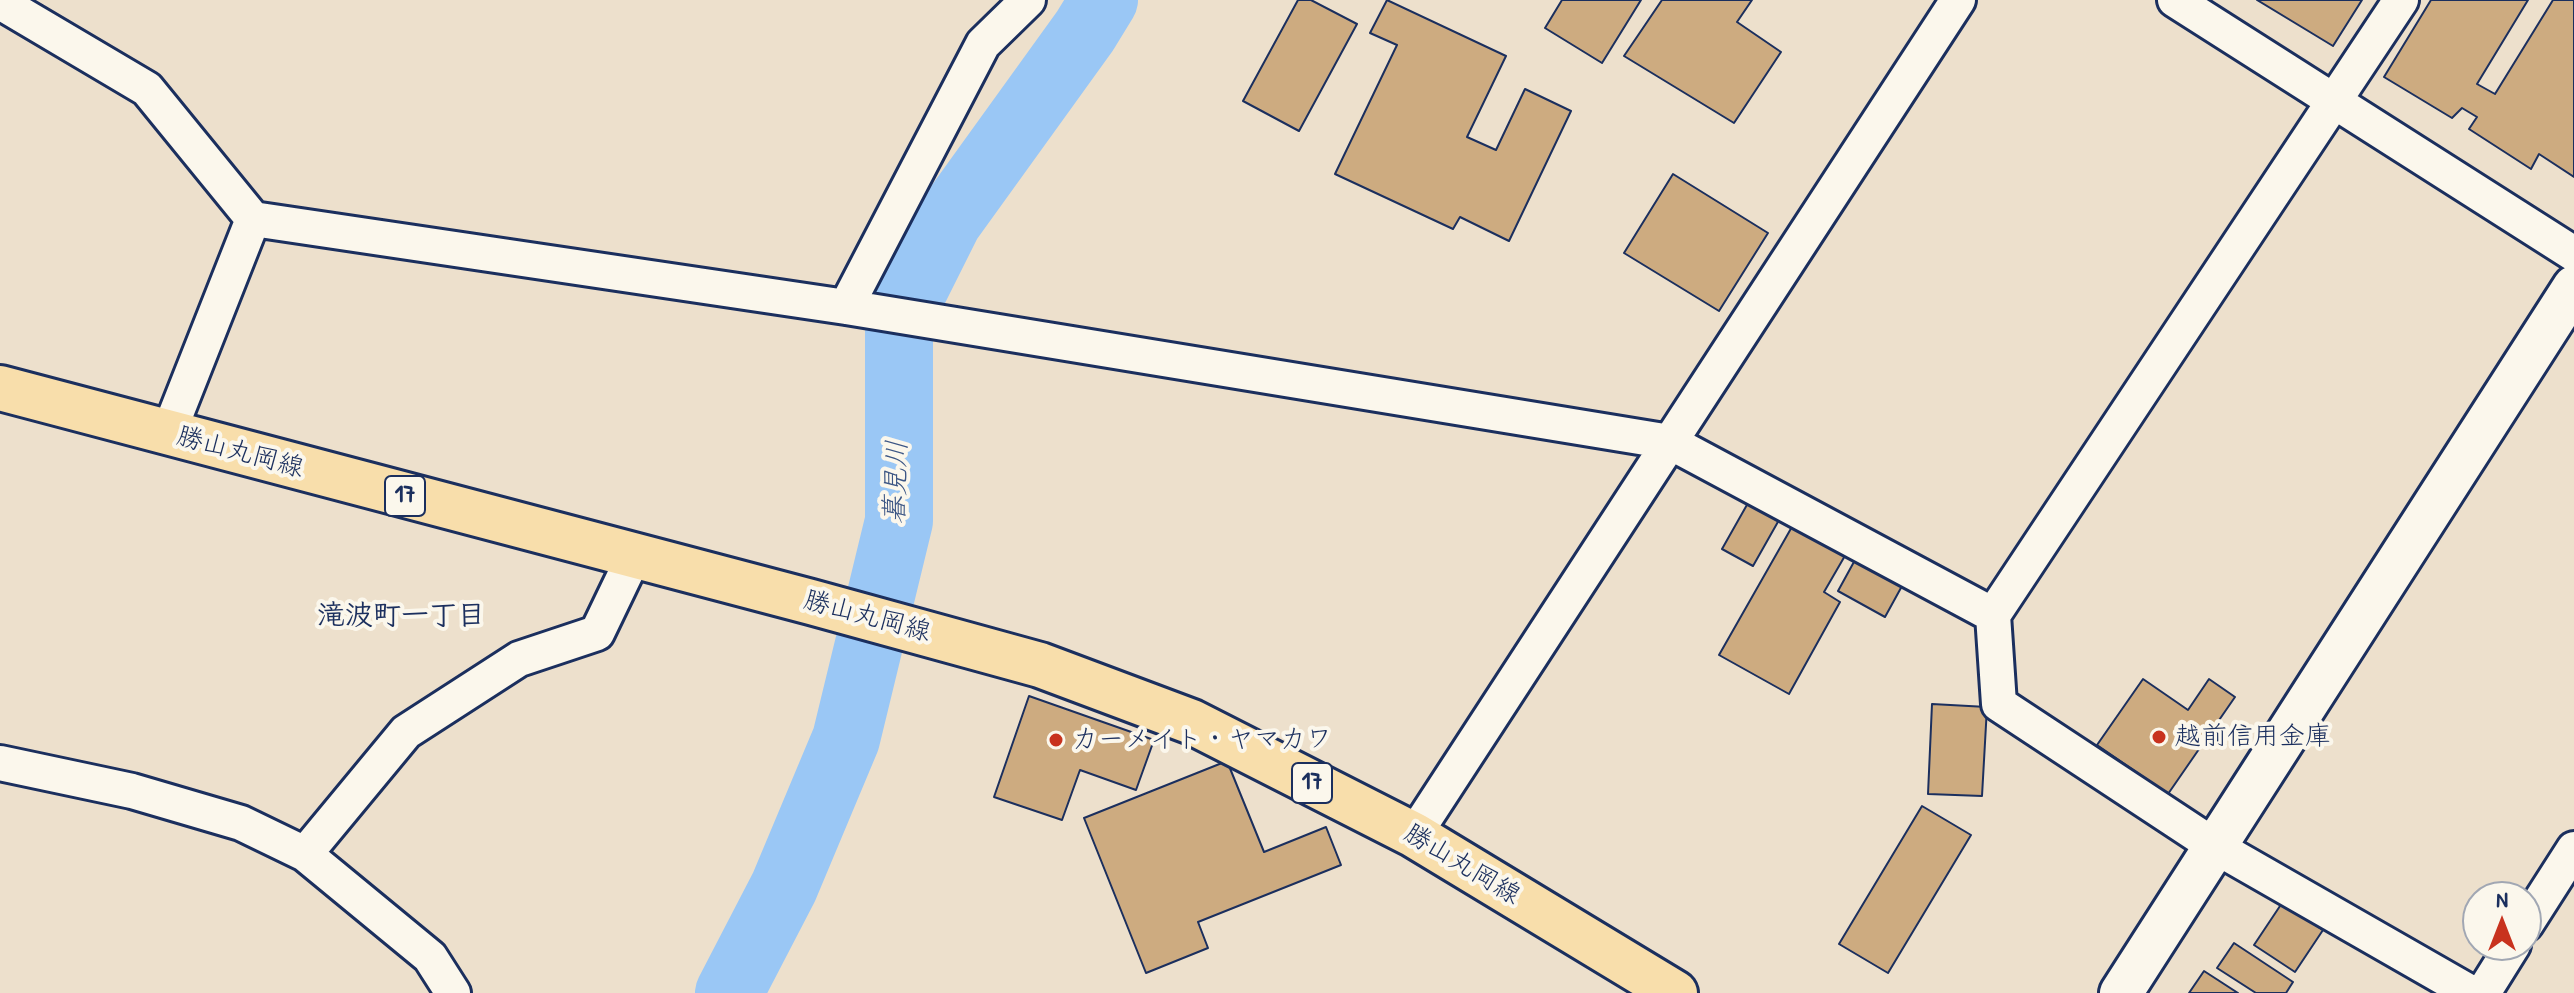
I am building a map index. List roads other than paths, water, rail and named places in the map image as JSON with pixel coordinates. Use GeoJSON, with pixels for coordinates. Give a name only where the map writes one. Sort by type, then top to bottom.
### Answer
{"type":"FeatureCollection","features":[{"type":"Feature","properties":{"kind":"main road","name":"勝山丸岡線"},"geometry":{"type":"LineString","coordinates":[[0,388],[1040,665],[1192,722],[1414,835],[1675,993]]}},
{"type":"Feature","properties":{"kind":"street"},"geometry":{"type":"LineString","coordinates":[[858,309],[983,44],[1028,0]]}},
{"type":"Feature","properties":{"kind":"street"},"geometry":{"type":"LineString","coordinates":[[1414,835],[1958,0]]}},
{"type":"Feature","properties":{"kind":"street"},"geometry":{"type":"LineString","coordinates":[[2175,0],[2574,254]]}},
{"type":"Feature","properties":{"kind":"street"},"geometry":{"type":"LineString","coordinates":[[2401,0],[1993,615],[1999,704],[2216,847],[2471,993]]}},
{"type":"Feature","properties":{"kind":"street"},"geometry":{"type":"LineString","coordinates":[[0,2],[147,89],[253,219],[858,309],[1670,442],[1993,615]]}},
{"type":"Feature","properties":{"kind":"street"},"geometry":{"type":"LineString","coordinates":[[168,434],[253,219]]}},
{"type":"Feature","properties":{"kind":"street"},"geometry":{"type":"LineString","coordinates":[[2121,993],[2574,287]]}},
{"type":"Feature","properties":{"kind":"street"},"geometry":{"type":"LineString","coordinates":[[305,854],[406,732],[519,659],[597,633],[634,556]]}},
{"type":"Feature","properties":{"kind":"street"},"geometry":{"type":"LineString","coordinates":[[0,763],[132,791],[241,823],[305,854],[430,957],[453,993]]}},
{"type":"Feature","properties":{"kind":"street"},"geometry":{"type":"LineString","coordinates":[[2542,899],[2574,849]]}},
{"type":"Feature","properties":{"kind":"street"},"geometry":{"type":"LineString","coordinates":[[2483,993],[2503,961]]}},
{"type":"Feature","properties":{"kind":"waterway","name":"暮見川"},"geometry":{"type":"LineString","coordinates":[[729,993],[784,887],[846,739],[899,521],[899,319],[948,221],[1104,0]]}},
{"type":"Feature","properties":{"kind":"place","name":"越前信用金庫"},"geometry":{"type":"Point","coordinates":[2159,737]}},
{"type":"Feature","properties":{"kind":"place","name":"カーメイト・ヤマカワ"},"geometry":{"type":"Point","coordinates":[1056,740]}},
{"type":"Feature","properties":{"kind":"district","name":"滝波町一丁目"},"geometry":{"type":"Point","coordinates":[401,617]}}]}
